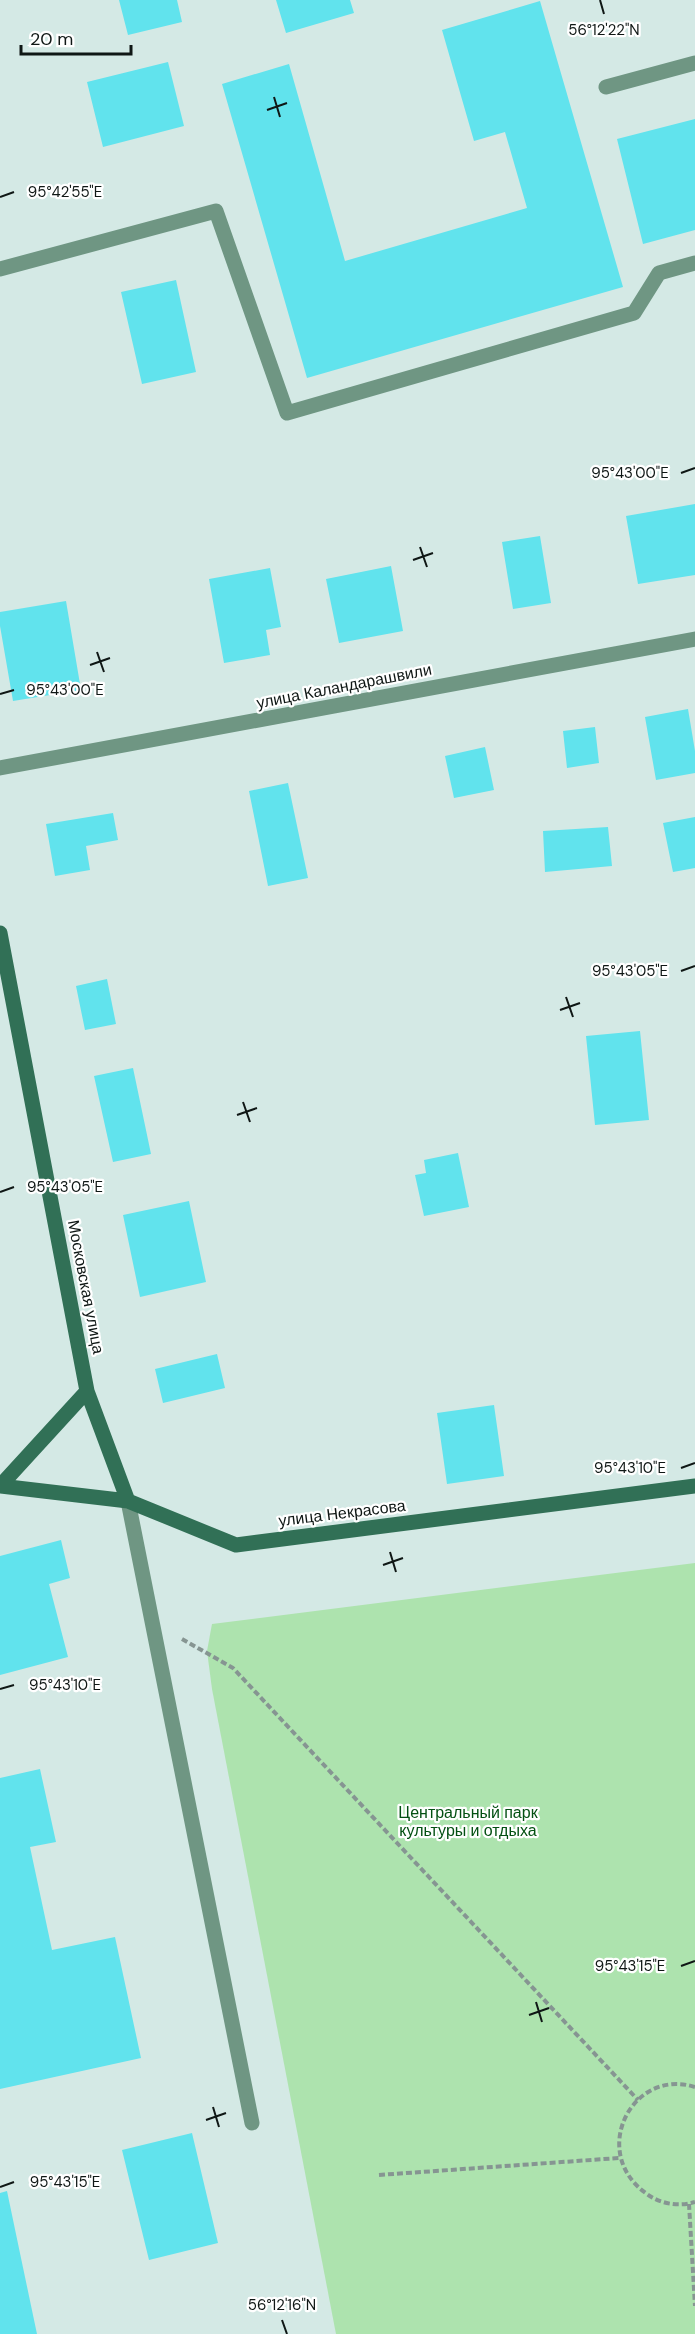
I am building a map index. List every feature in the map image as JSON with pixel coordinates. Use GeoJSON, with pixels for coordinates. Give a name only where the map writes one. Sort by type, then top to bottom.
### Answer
{"type":"FeatureCollection","features":[{"type":"Feature","properties":{"kind":"street"},"geometry":{"type":"LineString","coordinates":[[606,87],[695,63]]}},
{"type":"Feature","properties":{"kind":"street"},"geometry":{"type":"LineString","coordinates":[[0,269],[216,211],[287,413],[634,313],[659,273],[695,263]]}},
{"type":"Feature","properties":{"kind":"street","name":"улица Каландарашвили"},"geometry":{"type":"LineString","coordinates":[[0,768],[695,639]]}},
{"type":"Feature","properties":{"kind":"street","name":"Московская улица"},"geometry":{"type":"LineString","coordinates":[[0,933],[87,1391],[128,1501]]}},
{"type":"Feature","properties":{"kind":"street"},"geometry":{"type":"LineString","coordinates":[[1,1485],[87,1391]]}},
{"type":"Feature","properties":{"kind":"street","name":"улица Некрасова"},"geometry":{"type":"LineString","coordinates":[[1,1485],[128,1501],[236,1545],[695,1486]]}},
{"type":"Feature","properties":{"kind":"street"},"geometry":{"type":"LineString","coordinates":[[128,1501],[252,2123]]}},
{"type":"Feature","properties":{"kind":"path"},"geometry":{"type":"LineString","coordinates":[[153,1622],[233,1668],[638,2100]]}},
{"type":"Feature","properties":{"kind":"path"},"geometry":{"type":"LineString","coordinates":[[695,2087],[669,2085],[651,2091],[638,2100],[625,2117],[619,2135],[619,2158],[625,2172],[637,2187],[652,2198],[670,2204],[695,2202]]}},
{"type":"Feature","properties":{"kind":"path"},"geometry":{"type":"LineString","coordinates":[[379,2175],[619,2158]]}},
{"type":"Feature","properties":{"kind":"path"},"geometry":{"type":"LineString","coordinates":[[689,2204],[695,2306]]}},
{"type":"Feature","properties":{"kind":"green space","name":"Центральный парк культуры и отдыха"},"geometry":{"type":"Polygon","coordinates":[[[695,1563],[695,2334],[336,2334],[212,1689],[207,1651],[212,1624],[695,1563]]]}},
{"type":"Feature","properties":{"kind":"building"},"geometry":{"type":"Polygon","coordinates":[[[119,0],[177,0],[182,22],[128,35],[119,0]]]}},
{"type":"Feature","properties":{"kind":"building"},"geometry":{"type":"Polygon","coordinates":[[[276,0],[350,0],[354,13],[286,33],[276,0]]]}},
{"type":"Feature","properties":{"kind":"building"},"geometry":{"type":"Polygon","coordinates":[[[540,1],[623,287],[307,378],[222,84],[289,64],[345,261],[527,208],[505,132],[474,141],[442,30],[540,1]]]}},
{"type":"Feature","properties":{"kind":"building"},"geometry":{"type":"Polygon","coordinates":[[[168,62],[184,126],[103,147],[87,82],[168,62]]]}},
{"type":"Feature","properties":{"kind":"building"},"geometry":{"type":"Polygon","coordinates":[[[695,119],[695,230],[643,244],[617,139],[695,119]]]}},
{"type":"Feature","properties":{"kind":"building"},"geometry":{"type":"Polygon","coordinates":[[[176,280],[196,372],[142,384],[121,292],[176,280]]]}},
{"type":"Feature","properties":{"kind":"building"},"geometry":{"type":"Polygon","coordinates":[[[695,504],[695,575],[638,584],[626,516],[695,504]]]}},
{"type":"Feature","properties":{"kind":"building"},"geometry":{"type":"Polygon","coordinates":[[[540,536],[551,603],[513,609],[502,542],[540,536]]]}},
{"type":"Feature","properties":{"kind":"building"},"geometry":{"type":"Polygon","coordinates":[[[391,566],[403,631],[339,643],[326,579],[391,566]]]}},
{"type":"Feature","properties":{"kind":"building"},"geometry":{"type":"Polygon","coordinates":[[[270,568],[281,627],[266,630],[270,655],[224,663],[209,579],[270,568]]]}},
{"type":"Feature","properties":{"kind":"building"},"geometry":{"type":"Polygon","coordinates":[[[66,601],[81,690],[13,701],[0,626],[0,612],[66,601]]]}},
{"type":"Feature","properties":{"kind":"building"},"geometry":{"type":"Polygon","coordinates":[[[688,709],[695,751],[695,773],[656,780],[645,717],[688,709]]]}},
{"type":"Feature","properties":{"kind":"building"},"geometry":{"type":"Polygon","coordinates":[[[595,727],[599,763],[567,768],[563,731],[595,727]]]}},
{"type":"Feature","properties":{"kind":"building"},"geometry":{"type":"Polygon","coordinates":[[[485,747],[494,790],[454,798],[445,756],[485,747]]]}},
{"type":"Feature","properties":{"kind":"building"},"geometry":{"type":"Polygon","coordinates":[[[288,783],[308,878],[268,886],[249,791],[288,783]]]}},
{"type":"Feature","properties":{"kind":"building"},"geometry":{"type":"Polygon","coordinates":[[[113,813],[118,840],[86,846],[90,870],[55,876],[46,824],[113,813]]]}},
{"type":"Feature","properties":{"kind":"building"},"geometry":{"type":"Polygon","coordinates":[[[695,817],[695,868],[673,872],[663,823],[695,817]]]}},
{"type":"Feature","properties":{"kind":"building"},"geometry":{"type":"Polygon","coordinates":[[[608,827],[612,866],[545,872],[543,831],[608,827]]]}},
{"type":"Feature","properties":{"kind":"building"},"geometry":{"type":"Polygon","coordinates":[[[107,979],[116,1024],[85,1030],[76,986],[107,979]]]}},
{"type":"Feature","properties":{"kind":"building"},"geometry":{"type":"Polygon","coordinates":[[[640,1031],[649,1120],[595,1125],[586,1036],[640,1031]]]}},
{"type":"Feature","properties":{"kind":"building"},"geometry":{"type":"Polygon","coordinates":[[[133,1068],[151,1154],[113,1162],[94,1076],[133,1068]]]}},
{"type":"Feature","properties":{"kind":"building"},"geometry":{"type":"Polygon","coordinates":[[[458,1153],[469,1207],[424,1216],[415,1175],[426,1173],[424,1160],[458,1153]]]}},
{"type":"Feature","properties":{"kind":"building"},"geometry":{"type":"Polygon","coordinates":[[[189,1201],[206,1282],[140,1297],[123,1215],[189,1201]]]}},
{"type":"Feature","properties":{"kind":"building"},"geometry":{"type":"Polygon","coordinates":[[[217,1354],[225,1388],[163,1403],[155,1369],[217,1354]]]}},
{"type":"Feature","properties":{"kind":"building"},"geometry":{"type":"Polygon","coordinates":[[[494,1405],[504,1476],[447,1484],[437,1413],[494,1405]]]}},
{"type":"Feature","properties":{"kind":"building"},"geometry":{"type":"Polygon","coordinates":[[[61,1540],[70,1578],[49,1584],[68,1657],[0,1675],[0,1556],[61,1540]]]}},
{"type":"Feature","properties":{"kind":"building"},"geometry":{"type":"Polygon","coordinates":[[[40,1769],[56,1842],[30,1847],[52,1950],[115,1937],[141,2058],[0,2089],[0,1778],[40,1769]]]}},
{"type":"Feature","properties":{"kind":"building"},"geometry":{"type":"Polygon","coordinates":[[[192,2133],[218,2243],[149,2260],[122,2150],[192,2133]]]}},
{"type":"Feature","properties":{"kind":"building"},"geometry":{"type":"Polygon","coordinates":[[[7,2191],[37,2334],[0,2334],[0,2193],[7,2191]]]}}]}
